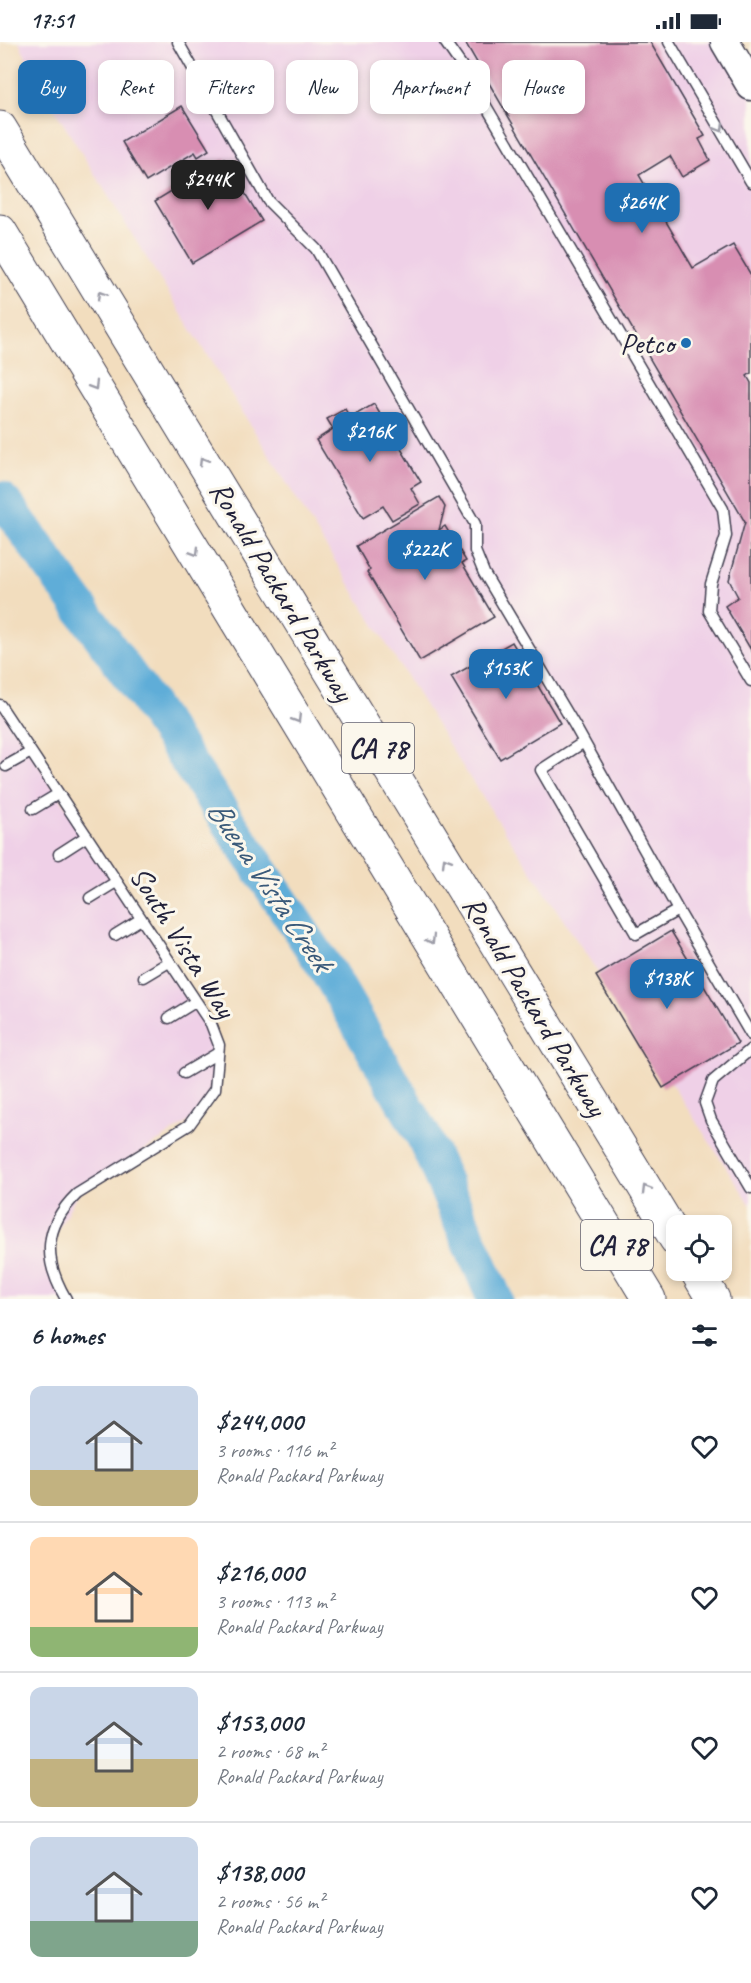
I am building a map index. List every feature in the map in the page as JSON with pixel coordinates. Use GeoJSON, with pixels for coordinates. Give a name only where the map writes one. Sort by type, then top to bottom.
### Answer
{"type":"FeatureCollection","features":[{"type":"Feature","properties":{"kind":"highway"},"geometry":{"type":"LineString","coordinates":[[0,107],[79,258]]}},
{"type":"Feature","properties":{"kind":"highway","name":"Ronald Packard Parkway"},"geometry":{"type":"LineString","coordinates":[[0,128],[666,1223]]}},
{"type":"Feature","properties":{"kind":"highway","name":"Ronald Packard Parkway"},"geometry":{"type":"LineString","coordinates":[[0,231],[649,1299]]}},
{"type":"Feature","properties":{"kind":"highway"},"geometry":{"type":"LineString","coordinates":[[0,247],[64,336]]}},
{"type":"Feature","properties":{"kind":"highway"},"geometry":{"type":"LineString","coordinates":[[584,1192],[634,1299]]}},
{"type":"Feature","properties":{"kind":"highway","name":"CA 78"},"geometry":{"type":"LineString","coordinates":[[702,1281],[713,1299]]}},
{"type":"Feature","properties":{"kind":"main road"},"geometry":{"type":"LineString","coordinates":[[725,42],[751,86]]}},
{"type":"Feature","properties":{"kind":"lane"},"geometry":{"type":"LineString","coordinates":[[178,42],[268,201],[316,249],[475,524],[475,551],[484,573],[584,742],[751,1035]]}},
{"type":"Feature","properties":{"kind":"lane"},"geometry":{"type":"LineString","coordinates":[[446,42],[466,72],[723,509],[726,536],[711,584],[709,611],[751,681]]}},
{"type":"Feature","properties":{"kind":"lane"},"geometry":{"type":"LineString","coordinates":[[669,42],[751,182]]}},
{"type":"Feature","properties":{"kind":"lane","name":"South Vista Way"},"geometry":{"type":"LineString","coordinates":[[1,711],[31,752],[211,1024],[219,1045],[215,1089],[189,1125],[77,1194],[64,1207],[50,1240],[49,1258],[57,1284],[66,1299]]}},
{"type":"Feature","properties":{"kind":"lane"},"geometry":{"type":"LineString","coordinates":[[584,742],[541,770],[636,934],[678,910]]}},
{"type":"Feature","properties":{"kind":"lane"},"geometry":{"type":"LineString","coordinates":[[6,766],[31,752]]}},
{"type":"Feature","properties":{"kind":"lane"},"geometry":{"type":"LineString","coordinates":[[33,809],[58,794]]}},
{"type":"Feature","properties":{"kind":"lane"},"geometry":{"type":"LineString","coordinates":[[59,854],[87,836]]}},
{"type":"Feature","properties":{"kind":"lane"},"geometry":{"type":"LineString","coordinates":[[90,898],[116,882]]}},
{"type":"Feature","properties":{"kind":"lane"},"geometry":{"type":"LineString","coordinates":[[115,935],[141,919]]}},
{"type":"Feature","properties":{"kind":"lane"},"geometry":{"type":"LineString","coordinates":[[144,977],[169,962]]}},
{"type":"Feature","properties":{"kind":"lane"},"geometry":{"type":"LineString","coordinates":[[169,1018],[195,1002]]}},
{"type":"Feature","properties":{"kind":"lane"},"geometry":{"type":"LineString","coordinates":[[751,1049],[713,1081],[705,1103],[711,1120],[751,1188]]}},
{"type":"Feature","properties":{"kind":"lane"},"geometry":{"type":"LineString","coordinates":[[184,1073],[218,1053]]}},
{"type":"Feature","properties":{"kind":"shaded area"},"geometry":{"type":"Polygon","coordinates":[[[19,42],[719,42],[751,96],[751,1205],[466,772],[57,114],[86,114],[86,60],[27,60],[19,42]]]}},
{"type":"Feature","properties":{"kind":"shaded area"},"geometry":{"type":"Polygon","coordinates":[[[0,706],[202,1013],[221,1058],[202,1113],[77,1194],[50,1245],[65,1299],[0,1299],[0,706]]]}},
{"type":"Feature","properties":{"kind":"building"},"geometry":{"type":"Polygon","coordinates":[[[465,42],[650,42],[705,136],[699,139],[710,160],[682,177],[670,156],[639,175],[693,268],[733,245],[751,275],[751,373],[747,376],[751,383],[751,650],[725,606],[738,597],[729,580],[745,522],[507,114],[585,114],[585,60],[502,60],[502,105],[490,85],[490,60],[476,60],[465,42]]]}},
{"type":"Feature","properties":{"kind":"building"},"geometry":{"type":"Polygon","coordinates":[[[182,106],[209,150],[198,157],[195,152],[146,182],[122,142],[169,114],[174,114],[174,111],[182,106]]]}},
{"type":"Feature","properties":{"kind":"building"},"geometry":{"type":"Polygon","coordinates":[[[224,159],[262,221],[192,263],[155,201],[224,159]]]}},
{"type":"Feature","properties":{"kind":"building"},"geometry":{"type":"Polygon","coordinates":[[[374,404],[421,482],[411,488],[420,504],[392,520],[383,506],[363,518],[316,440],[333,429],[327,419],[345,409],[350,418],[374,404]]]}},
{"type":"Feature","properties":{"kind":"building"},"geometry":{"type":"Polygon","coordinates":[[[439,497],[445,507],[439,530],[445,526],[466,561],[462,563],[494,617],[420,661],[367,572],[370,570],[356,546],[439,497]]]}},
{"type":"Feature","properties":{"kind":"building"},"geometry":{"type":"Polygon","coordinates":[[[512,642],[560,723],[500,759],[451,677],[512,642]]]}},
{"type":"Feature","properties":{"kind":"building"},"geometry":{"type":"Polygon","coordinates":[[[671,931],[738,1043],[663,1088],[596,976],[671,931]]]}},
{"type":"Feature","properties":{"kind":"waterway","name":"Buena Vista Creek"},"geometry":{"type":"LineString","coordinates":[[0,499],[144,696],[329,973],[424,1137],[495,1299]]}},
{"type":"Feature","properties":{"kind":"place","name":"Petco"},"geometry":{"type":"Point","coordinates":[686,343]}}]}
